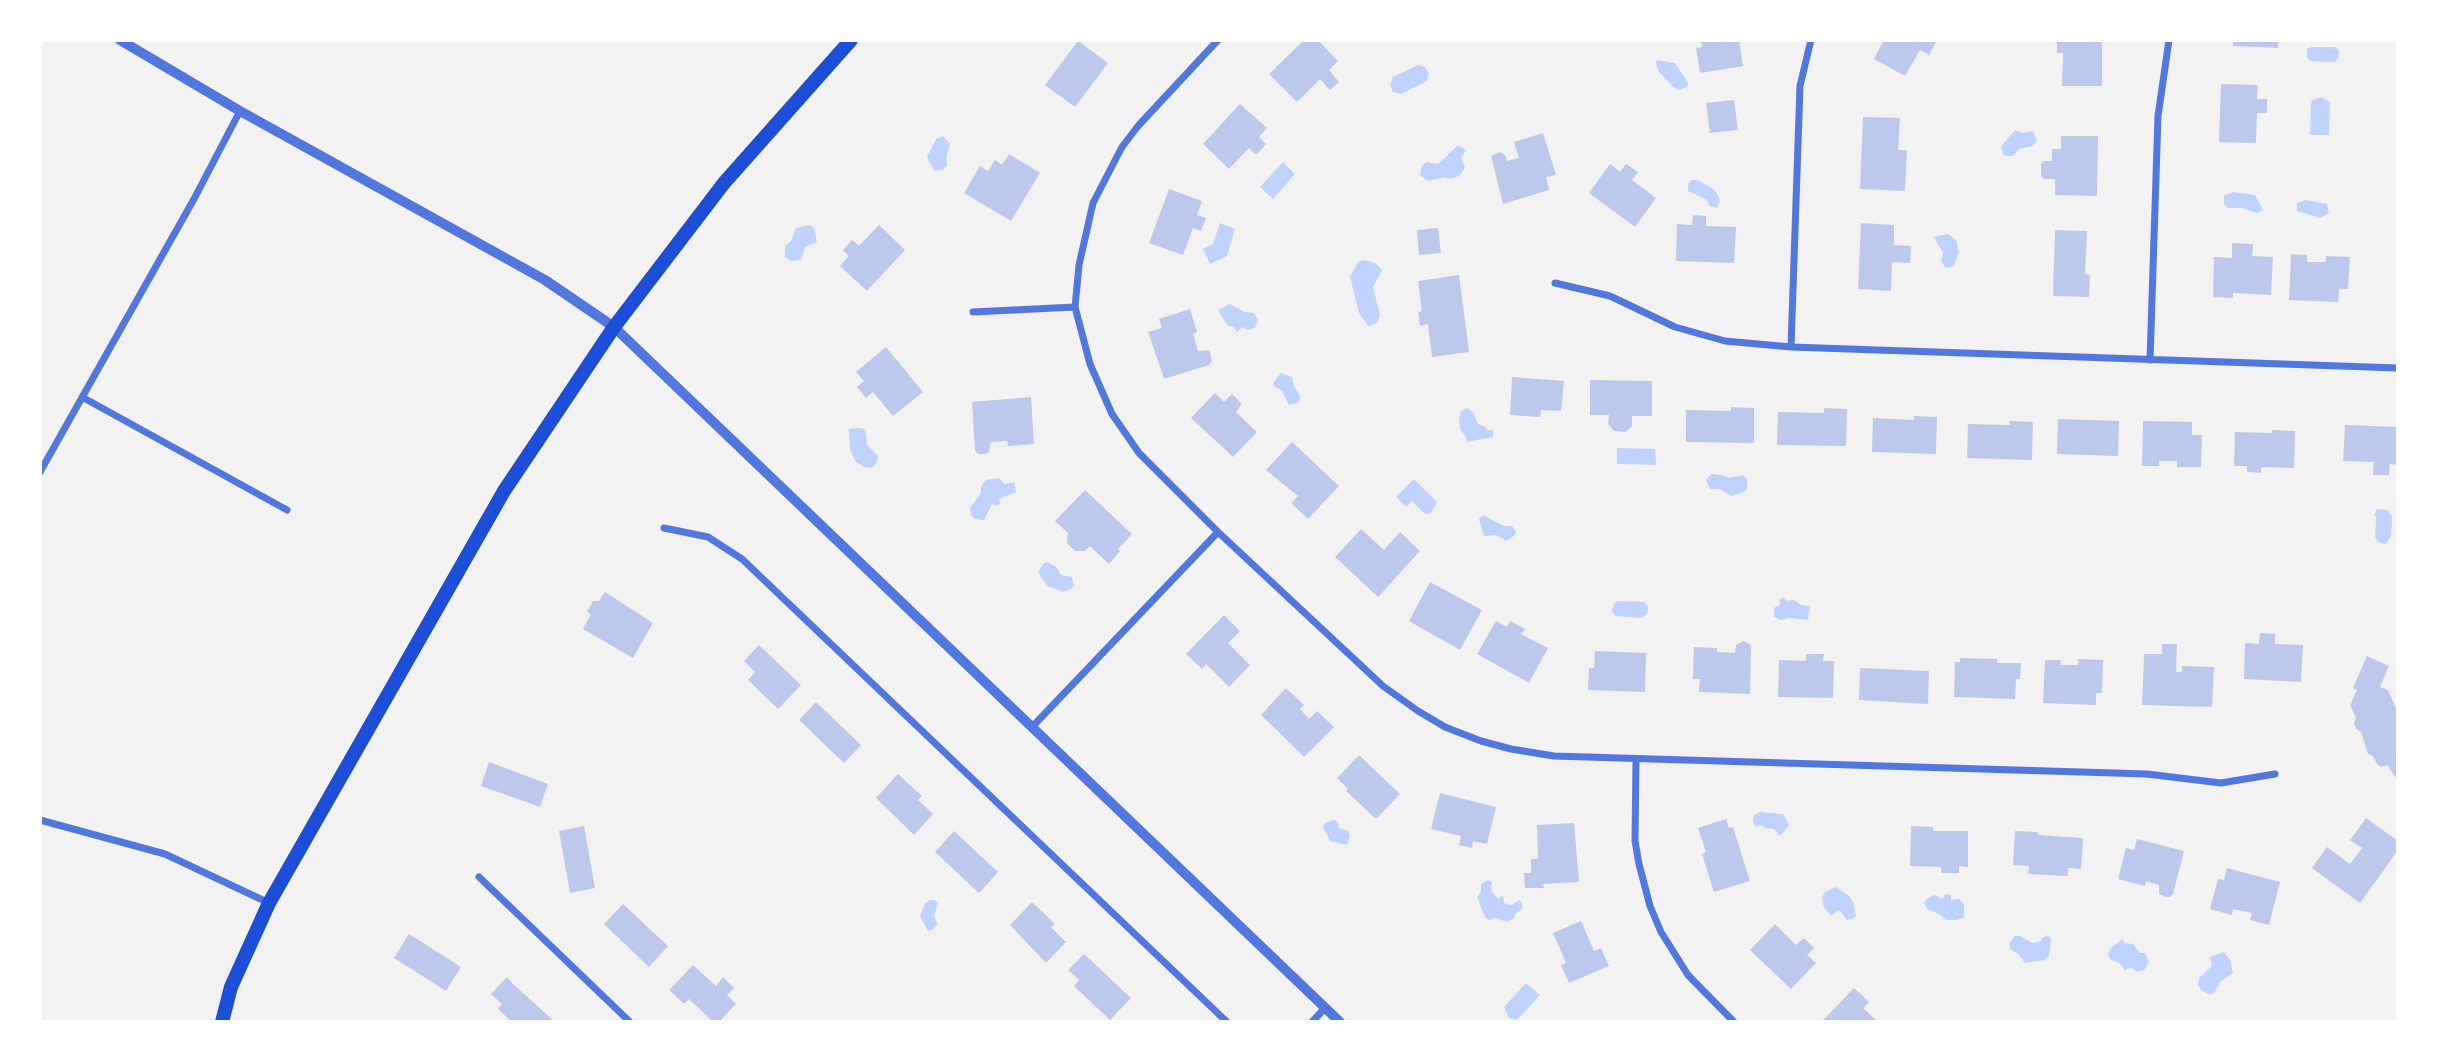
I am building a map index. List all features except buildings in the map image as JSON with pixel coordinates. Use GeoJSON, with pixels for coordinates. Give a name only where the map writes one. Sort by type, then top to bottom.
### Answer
{"type":"FeatureCollection","features":[{"type":"Feature","properties":{"kind":"main road"},"geometry":{"type":"LineString","coordinates":[[222,1022],[231,987],[269,903],[504,491],[614,327],[724,183],[852,40]]}},
{"type":"Feature","properties":{"kind":"street"},"geometry":{"type":"LineString","coordinates":[[120,40],[240,111],[545,280],[614,327],[1340,1022]]}},
{"type":"Feature","properties":{"kind":"street"},"geometry":{"type":"LineString","coordinates":[[1218,40],[1138,126],[1122,147],[1093,203],[1084,237],[1075,307],[1090,364],[1112,414],[1139,453],[1218,532],[1383,686],[1418,711],[1446,727],[1481,741],[1513,750],[1554,756],[2139,773],[2221,783],[2275,774]]}},
{"type":"Feature","properties":{"kind":"street"},"geometry":{"type":"LineString","coordinates":[[1791,347],[1800,86],[1811,40]]}},
{"type":"Feature","properties":{"kind":"street"},"geometry":{"type":"LineString","coordinates":[[2150,359],[2158,116],[2169,40]]}},
{"type":"Feature","properties":{"kind":"street"},"geometry":{"type":"LineString","coordinates":[[40,472],[194,200],[240,111]]}},
{"type":"Feature","properties":{"kind":"street"},"geometry":{"type":"LineString","coordinates":[[1555,283],[1611,296],[1675,327],[1725,341],[1791,347],[2398,368]]}},
{"type":"Feature","properties":{"kind":"street"},"geometry":{"type":"LineString","coordinates":[[973,312],[1075,307]]}},
{"type":"Feature","properties":{"kind":"street"},"geometry":{"type":"LineString","coordinates":[[82,397],[288,510]]}},
{"type":"Feature","properties":{"kind":"street"},"geometry":{"type":"LineString","coordinates":[[664,528],[708,537],[742,559],[1227,1022]]}},
{"type":"Feature","properties":{"kind":"street"},"geometry":{"type":"LineString","coordinates":[[1033,726],[1218,532]]}},
{"type":"Feature","properties":{"kind":"street"},"geometry":{"type":"LineString","coordinates":[[1636,760],[1635,841],[1650,906],[1661,932],[1688,975],[1734,1022]]}},
{"type":"Feature","properties":{"kind":"street"},"geometry":{"type":"LineString","coordinates":[[40,820],[165,854],[269,903]]}},
{"type":"Feature","properties":{"kind":"street"},"geometry":{"type":"LineString","coordinates":[[480,877],[630,1022]]}},
{"type":"Feature","properties":{"kind":"street"},"geometry":{"type":"LineString","coordinates":[[1312,1022],[1325,1008]]}},
{"type":"Feature","properties":{"kind":"water"},"geometry":{"type":"Polygon","coordinates":[[[2335,47],[2339,51],[2338,58],[2335,62],[2310,61],[2307,49],[2335,47]]]}},
{"type":"Feature","properties":{"kind":"water"},"geometry":{"type":"Polygon","coordinates":[[[1657,60],[1675,63],[1688,83],[1687,87],[1679,90],[1673,87],[1659,72],[1657,60]]]}},
{"type":"Feature","properties":{"kind":"water"},"geometry":{"type":"Polygon","coordinates":[[[1418,65],[1425,67],[1429,73],[1427,81],[1401,94],[1393,92],[1390,85],[1393,77],[1418,65]]]}},
{"type":"Feature","properties":{"kind":"water"},"geometry":{"type":"Polygon","coordinates":[[[2321,97],[2330,102],[2329,135],[2310,135],[2311,101],[2321,97]]]}},
{"type":"Feature","properties":{"kind":"water"},"geometry":{"type":"Polygon","coordinates":[[[2015,130],[2023,133],[2033,131],[2037,141],[2032,146],[2019,149],[2013,156],[2006,156],[2001,146],[2015,130]]]}},
{"type":"Feature","properties":{"kind":"water"},"geometry":{"type":"Polygon","coordinates":[[[943,136],[950,144],[947,166],[934,171],[927,157],[936,139],[943,136]]]}},
{"type":"Feature","properties":{"kind":"water"},"geometry":{"type":"Polygon","coordinates":[[[1458,145],[1466,150],[1461,158],[1465,168],[1459,176],[1428,181],[1420,175],[1422,165],[1427,162],[1438,164],[1458,145]]]}},
{"type":"Feature","properties":{"kind":"water"},"geometry":{"type":"Polygon","coordinates":[[[1283,162],[1295,174],[1273,199],[1260,187],[1283,162]]]}},
{"type":"Feature","properties":{"kind":"water"},"geometry":{"type":"Polygon","coordinates":[[[1691,180],[1698,180],[1715,190],[1720,200],[1717,208],[1710,206],[1706,199],[1688,191],[1691,180]]]}},
{"type":"Feature","properties":{"kind":"water"},"geometry":{"type":"Polygon","coordinates":[[[2233,192],[2255,195],[2263,210],[2257,213],[2242,208],[2228,208],[2224,204],[2224,196],[2233,192]]]}},
{"type":"Feature","properties":{"kind":"water"},"geometry":{"type":"Polygon","coordinates":[[[2306,200],[2327,204],[2329,213],[2320,218],[2297,211],[2297,203],[2306,200]]]}},
{"type":"Feature","properties":{"kind":"water"},"geometry":{"type":"Polygon","coordinates":[[[1220,223],[1235,229],[1227,256],[1210,264],[1203,249],[1213,244],[1220,223]]]}},
{"type":"Feature","properties":{"kind":"water"},"geometry":{"type":"Polygon","coordinates":[[[809,225],[814,228],[817,242],[805,247],[801,260],[791,261],[785,257],[785,246],[791,241],[796,228],[809,225]]]}},
{"type":"Feature","properties":{"kind":"water"},"geometry":{"type":"Polygon","coordinates":[[[1948,234],[1956,240],[1959,252],[1954,266],[1946,268],[1941,262],[1943,253],[1934,237],[1948,234]]]}},
{"type":"Feature","properties":{"kind":"water"},"geometry":{"type":"Polygon","coordinates":[[[1364,260],[1375,263],[1382,270],[1373,287],[1380,315],[1377,323],[1368,326],[1359,313],[1350,277],[1358,262],[1364,260]]]}},
{"type":"Feature","properties":{"kind":"water"},"geometry":{"type":"Polygon","coordinates":[[[1230,304],[1245,312],[1254,313],[1258,320],[1255,328],[1248,330],[1242,327],[1237,332],[1233,326],[1228,326],[1218,310],[1230,304]]]}},
{"type":"Feature","properties":{"kind":"water"},"geometry":{"type":"Polygon","coordinates":[[[1281,373],[1292,377],[1300,396],[1297,403],[1289,405],[1282,391],[1274,386],[1273,383],[1281,373]]]}},
{"type":"Feature","properties":{"kind":"water"},"geometry":{"type":"Polygon","coordinates":[[[1467,408],[1473,412],[1478,424],[1487,430],[1493,430],[1493,437],[1466,442],[1459,419],[1461,411],[1467,408]]]}},
{"type":"Feature","properties":{"kind":"water"},"geometry":{"type":"Polygon","coordinates":[[[849,429],[865,429],[867,445],[878,456],[872,468],[856,462],[850,450],[849,429]]]}},
{"type":"Feature","properties":{"kind":"water"},"geometry":{"type":"Polygon","coordinates":[[[1617,448],[1655,449],[1656,465],[1617,464],[1617,448]]]}},
{"type":"Feature","properties":{"kind":"water"},"geometry":{"type":"Polygon","coordinates":[[[1711,474],[1728,478],[1744,475],[1747,489],[1731,496],[1720,489],[1710,489],[1706,480],[1711,474]]]}},
{"type":"Feature","properties":{"kind":"water"},"geometry":{"type":"Polygon","coordinates":[[[999,478],[1005,484],[1014,482],[1016,492],[999,499],[1000,504],[997,506],[992,504],[984,520],[975,519],[970,508],[981,493],[981,486],[986,480],[999,478]]]}},
{"type":"Feature","properties":{"kind":"water"},"geometry":{"type":"Polygon","coordinates":[[[1414,479],[1437,502],[1431,513],[1425,514],[1412,501],[1406,507],[1396,497],[1414,479]]]}},
{"type":"Feature","properties":{"kind":"water"},"geometry":{"type":"Polygon","coordinates":[[[2377,509],[2388,510],[2392,517],[2391,536],[2386,544],[2375,538],[2374,515],[2377,509]]]}},
{"type":"Feature","properties":{"kind":"water"},"geometry":{"type":"Polygon","coordinates":[[[1483,515],[1504,526],[1512,526],[1515,535],[1506,541],[1496,535],[1484,536],[1479,519],[1483,515]]]}},
{"type":"Feature","properties":{"kind":"water"},"geometry":{"type":"Polygon","coordinates":[[[1048,562],[1056,567],[1061,575],[1072,577],[1074,586],[1071,589],[1064,592],[1047,586],[1038,572],[1044,563],[1048,562]]]}},
{"type":"Feature","properties":{"kind":"water"},"geometry":{"type":"Polygon","coordinates":[[[1783,597],[1787,601],[1794,600],[1801,605],[1810,606],[1808,620],[1781,620],[1774,617],[1774,608],[1781,604],[1779,600],[1783,597]]]}},
{"type":"Feature","properties":{"kind":"water"},"geometry":{"type":"Polygon","coordinates":[[[1617,601],[1644,602],[1648,607],[1647,614],[1642,618],[1616,616],[1612,612],[1617,601]]]}},
{"type":"Feature","properties":{"kind":"water"},"geometry":{"type":"Polygon","coordinates":[[[1759,812],[1783,814],[1789,825],[1781,835],[1762,825],[1756,827],[1753,822],[1754,815],[1759,812]]]}},
{"type":"Feature","properties":{"kind":"water"},"geometry":{"type":"Polygon","coordinates":[[[1334,820],[1339,828],[1349,831],[1347,845],[1330,841],[1323,827],[1325,823],[1334,820]]]}},
{"type":"Feature","properties":{"kind":"water"},"geometry":{"type":"Polygon","coordinates":[[[1488,880],[1492,882],[1491,890],[1498,899],[1503,895],[1504,903],[1512,905],[1519,900],[1522,903],[1522,909],[1513,919],[1507,922],[1485,917],[1477,897],[1481,892],[1481,884],[1488,880]]]}},
{"type":"Feature","properties":{"kind":"water"},"geometry":{"type":"Polygon","coordinates":[[[1836,887],[1853,902],[1856,916],[1852,919],[1847,920],[1839,910],[1831,916],[1823,906],[1822,897],[1825,892],[1836,887]]]}},
{"type":"Feature","properties":{"kind":"water"},"geometry":{"type":"Polygon","coordinates":[[[1945,894],[1951,895],[1951,900],[1960,899],[1964,905],[1964,917],[1946,920],[1927,909],[1924,903],[1926,899],[1935,895],[1943,899],[1945,894]]]}},
{"type":"Feature","properties":{"kind":"water"},"geometry":{"type":"Polygon","coordinates":[[[930,900],[938,903],[934,916],[938,924],[928,931],[920,916],[925,903],[930,900]]]}},
{"type":"Feature","properties":{"kind":"water"},"geometry":{"type":"Polygon","coordinates":[[[2048,935],[2051,939],[2049,956],[2045,960],[2025,963],[2010,949],[2009,943],[2015,936],[2032,943],[2041,941],[2048,935]]]}},
{"type":"Feature","properties":{"kind":"water"},"geometry":{"type":"Polygon","coordinates":[[[2122,939],[2124,943],[2133,944],[2140,953],[2145,953],[2149,962],[2145,969],[2137,972],[2130,967],[2125,971],[2121,964],[2110,959],[2108,954],[2111,948],[2122,939]]]}},
{"type":"Feature","properties":{"kind":"water"},"geometry":{"type":"Polygon","coordinates":[[[2224,952],[2230,960],[2233,973],[2220,982],[2214,993],[2208,994],[2198,985],[2199,978],[2212,966],[2210,957],[2224,952]]]}},
{"type":"Feature","properties":{"kind":"water"},"geometry":{"type":"Polygon","coordinates":[[[1526,983],[1540,995],[1517,1020],[1509,1018],[1504,1007],[1526,983]]]}}]}
